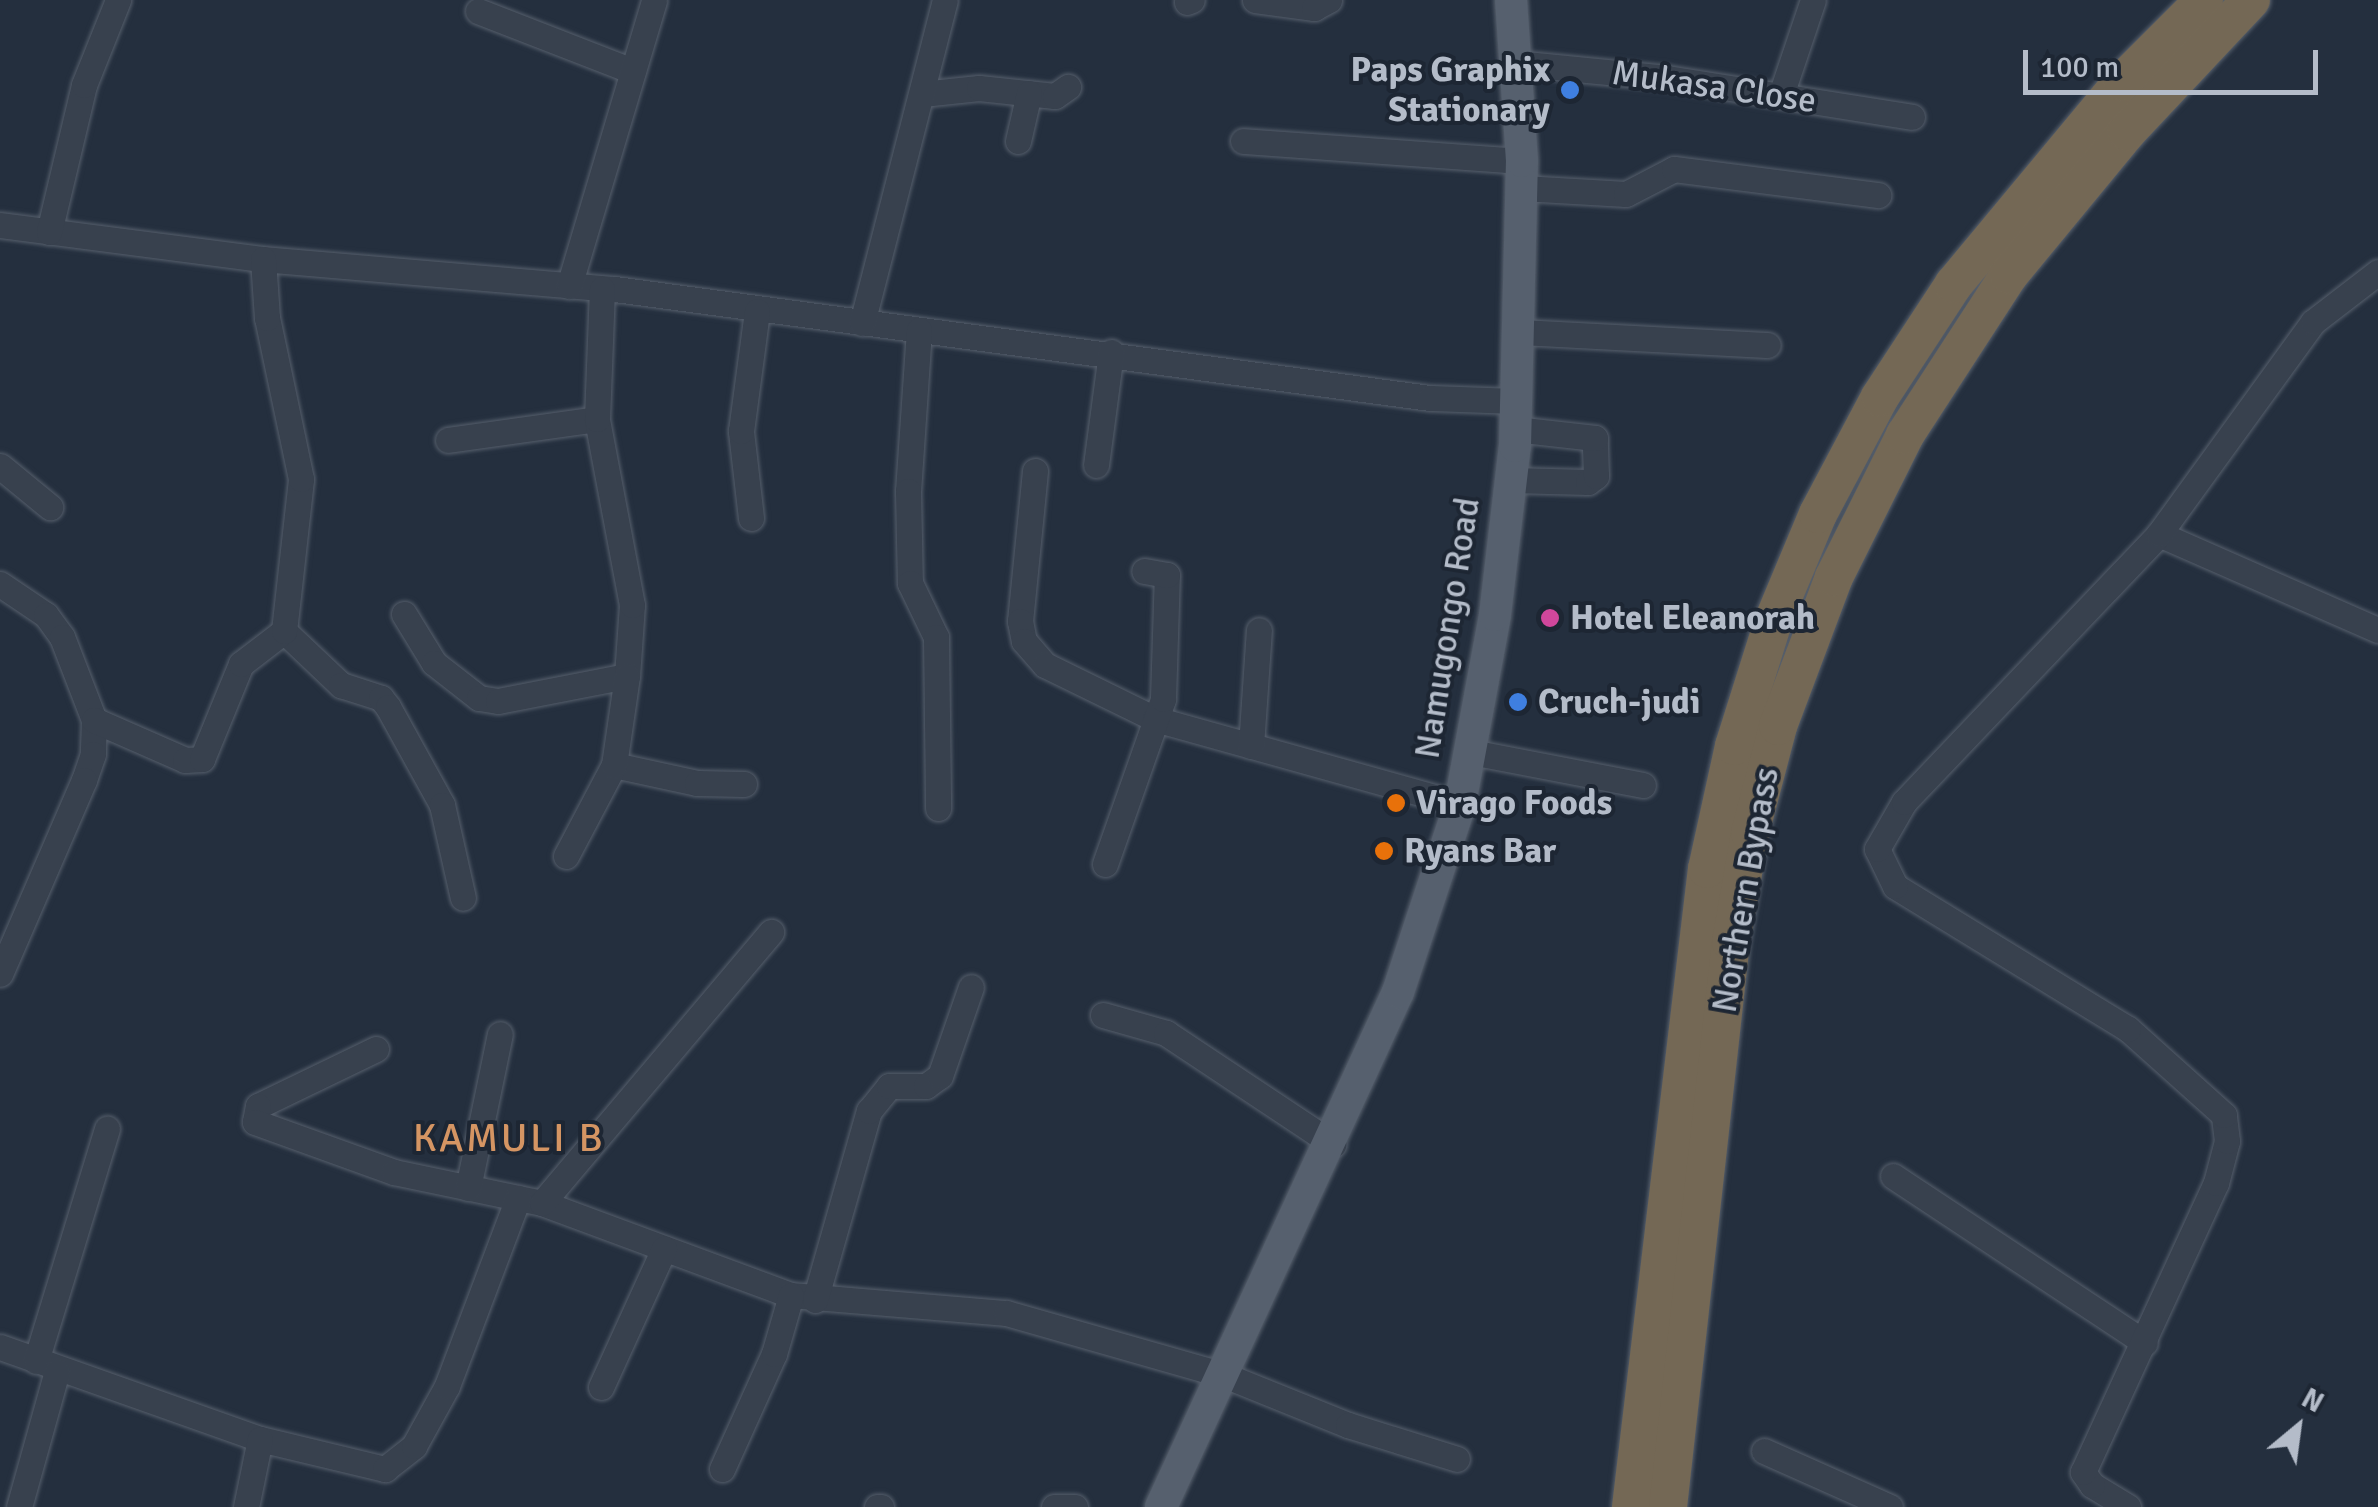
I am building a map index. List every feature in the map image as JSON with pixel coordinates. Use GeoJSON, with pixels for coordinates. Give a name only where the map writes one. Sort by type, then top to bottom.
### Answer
{"type":"FeatureCollection","features":[{"type":"Feature","properties":{"kind":"highway","name":"Northern Bypass"},"geometry":{"type":"LineString","coordinates":[[1631,1507],[1707,869],[1734,746],[1774,619],[1818,514],[1880,397],[1954,284],[2122,82],[2204,0]]}},
{"type":"Feature","properties":{"kind":"highway","name":"Northern Bypass"},"geometry":{"type":"LineString","coordinates":[[1668,1507],[1731,942],[1750,832],[1778,726],[1834,577],[1905,435],[2009,276],[2127,132],[2252,0]]}},
{"type":"Feature","properties":{"kind":"main road","name":"Namugongo Road"},"geometry":{"type":"LineString","coordinates":[[1161,1507],[1333,1144],[1398,992],[1460,804],[1511,480],[1516,415],[1522,175],[1511,0]]}},
{"type":"Feature","properties":{"kind":"street"},"geometry":{"type":"LineString","coordinates":[[49,232],[84,84],[118,0]]}},
{"type":"Feature","properties":{"kind":"street"},"geometry":{"type":"LineString","coordinates":[[569,286],[654,0]]}},
{"type":"Feature","properties":{"kind":"street"},"geometry":{"type":"LineString","coordinates":[[862,323],[945,0]]}},
{"type":"Feature","properties":{"kind":"street"},"geometry":{"type":"LineString","coordinates":[[1255,0],[1314,8],[1329,0]]}},
{"type":"Feature","properties":{"kind":"street"},"geometry":{"type":"LineString","coordinates":[[1781,94],[1813,0]]}},
{"type":"Feature","properties":{"kind":"street"},"geometry":{"type":"LineString","coordinates":[[478,11],[633,71]]}},
{"type":"Feature","properties":{"kind":"street","name":"Mukasa Close"},"geometry":{"type":"LineString","coordinates":[[1515,63],[1781,94],[1912,117]]}},
{"type":"Feature","properties":{"kind":"street"},"geometry":{"type":"LineString","coordinates":[[922,94],[979,88],[1055,96],[1068,88]]}},
{"type":"Feature","properties":{"kind":"street"},"geometry":{"type":"LineString","coordinates":[[1018,141],[1029,93]]}},
{"type":"Feature","properties":{"kind":"street"},"geometry":{"type":"LineString","coordinates":[[1243,142],[1522,175],[1626,194],[1674,168],[1878,196]]}},
{"type":"Feature","properties":{"kind":"street"},"geometry":{"type":"LineString","coordinates":[[0,225],[263,259],[602,289],[1111,352],[1430,398],[1516,415],[1595,438],[1596,476],[1588,482],[1511,480]]}},
{"type":"Feature","properties":{"kind":"street"},"geometry":{"type":"LineString","coordinates":[[94,720],[186,760],[202,759],[241,664],[284,630],[301,478],[267,318],[263,259]]}},
{"type":"Feature","properties":{"kind":"street"},"geometry":{"type":"LineString","coordinates":[[2128,1507],[2092,1485],[2084,1472],[2216,1184],[2227,1141],[2224,1115],[2128,1029],[1894,886],[1878,849],[1904,802],[2159,534],[2314,322],[2378,272]]}},
{"type":"Feature","properties":{"kind":"street"},"geometry":{"type":"LineString","coordinates":[[566,856],[614,764],[627,676],[632,604],[598,419],[602,289]]}},
{"type":"Feature","properties":{"kind":"street"},"geometry":{"type":"LineString","coordinates":[[751,518],[741,431],[757,311]]}},
{"type":"Feature","properties":{"kind":"street"},"geometry":{"type":"LineString","coordinates":[[919,330],[908,491],[910,584],[936,637],[938,808]]}},
{"type":"Feature","properties":{"kind":"street"},"geometry":{"type":"LineString","coordinates":[[1519,332],[1768,345]]}},
{"type":"Feature","properties":{"kind":"street"},"geometry":{"type":"LineString","coordinates":[[1096,466],[1111,352]]}},
{"type":"Feature","properties":{"kind":"street"},"geometry":{"type":"LineString","coordinates":[[448,440],[598,419]]}},
{"type":"Feature","properties":{"kind":"street"},"geometry":{"type":"LineString","coordinates":[[0,466],[50,507]]}},
{"type":"Feature","properties":{"kind":"street"},"geometry":{"type":"LineString","coordinates":[[1035,471],[1024,641],[1045,665],[1155,719],[1460,804]]}},
{"type":"Feature","properties":{"kind":"street"},"geometry":{"type":"LineString","coordinates":[[2159,534],[2378,630]]}},
{"type":"Feature","properties":{"kind":"street"},"geometry":{"type":"LineString","coordinates":[[1105,864],[1166,677],[1167,575],[1144,571]]}},
{"type":"Feature","properties":{"kind":"street"},"geometry":{"type":"LineString","coordinates":[[0,584],[46,615],[62,638],[94,720],[94,754],[0,974]]}},
{"type":"Feature","properties":{"kind":"street"},"geometry":{"type":"LineString","coordinates":[[404,614],[434,663],[478,698],[498,701],[627,676]]}},
{"type":"Feature","properties":{"kind":"street"},"geometry":{"type":"LineString","coordinates":[[284,630],[341,686],[381,698],[388,706],[442,804],[463,898]]}},
{"type":"Feature","properties":{"kind":"street"},"geometry":{"type":"LineString","coordinates":[[1251,746],[1259,630]]}},
{"type":"Feature","properties":{"kind":"street"},"geometry":{"type":"LineString","coordinates":[[1471,752],[1643,785]]}},
{"type":"Feature","properties":{"kind":"street"},"geometry":{"type":"LineString","coordinates":[[614,764],[697,783],[744,784]]}},
{"type":"Feature","properties":{"kind":"street"},"geometry":{"type":"LineString","coordinates":[[0,1347],[260,1439],[385,1470],[399,1462],[447,1386],[530,1200],[771,932]]}},
{"type":"Feature","properties":{"kind":"street"},"geometry":{"type":"LineString","coordinates":[[722,1469],[803,1297],[869,1111],[889,1086],[926,1086],[940,1076],[971,987]]}},
{"type":"Feature","properties":{"kind":"street"},"geometry":{"type":"LineString","coordinates":[[1103,1015],[1166,1032],[1333,1144]]}},
{"type":"Feature","properties":{"kind":"street"},"geometry":{"type":"LineString","coordinates":[[468,1188],[500,1034]]}},
{"type":"Feature","properties":{"kind":"street"},"geometry":{"type":"LineString","coordinates":[[376,1049],[258,1106],[255,1122],[394,1172],[530,1200],[803,1297],[1006,1314],[1224,1375],[1348,1426],[1457,1460]]}},
{"type":"Feature","properties":{"kind":"street"},"geometry":{"type":"LineString","coordinates":[[19,1507],[46,1366],[107,1130]]}},
{"type":"Feature","properties":{"kind":"street"},"geometry":{"type":"LineString","coordinates":[[1894,1176],[2145,1343]]}},
{"type":"Feature","properties":{"kind":"street"},"geometry":{"type":"LineString","coordinates":[[601,1387],[664,1249]]}},
{"type":"Feature","properties":{"kind":"street"},"geometry":{"type":"LineString","coordinates":[[246,1507],[260,1439]]}},
{"type":"Feature","properties":{"kind":"street"},"geometry":{"type":"LineString","coordinates":[[1764,1451],[1890,1507]]}},
{"type":"Feature","properties":{"kind":"street"},"geometry":{"type":"LineString","coordinates":[[1054,1507],[1075,1507]]}},
{"type":"Feature","properties":{"kind":"place","name":"Paps Graphix Stationary"},"geometry":{"type":"Point","coordinates":[1570,90]}},
{"type":"Feature","properties":{"kind":"place","name":"Hotel Eleanorah"},"geometry":{"type":"Point","coordinates":[1550,618]}},
{"type":"Feature","properties":{"kind":"place","name":"Cruch-judi"},"geometry":{"type":"Point","coordinates":[1518,702]}},
{"type":"Feature","properties":{"kind":"place","name":"Virago Foods"},"geometry":{"type":"Point","coordinates":[1396,803]}},
{"type":"Feature","properties":{"kind":"place","name":"Ryans Bar"},"geometry":{"type":"Point","coordinates":[1384,851]}},
{"type":"Feature","properties":{"kind":"district","name":"KAMULI B"},"geometry":{"type":"Point","coordinates":[509,1138]}}]}
